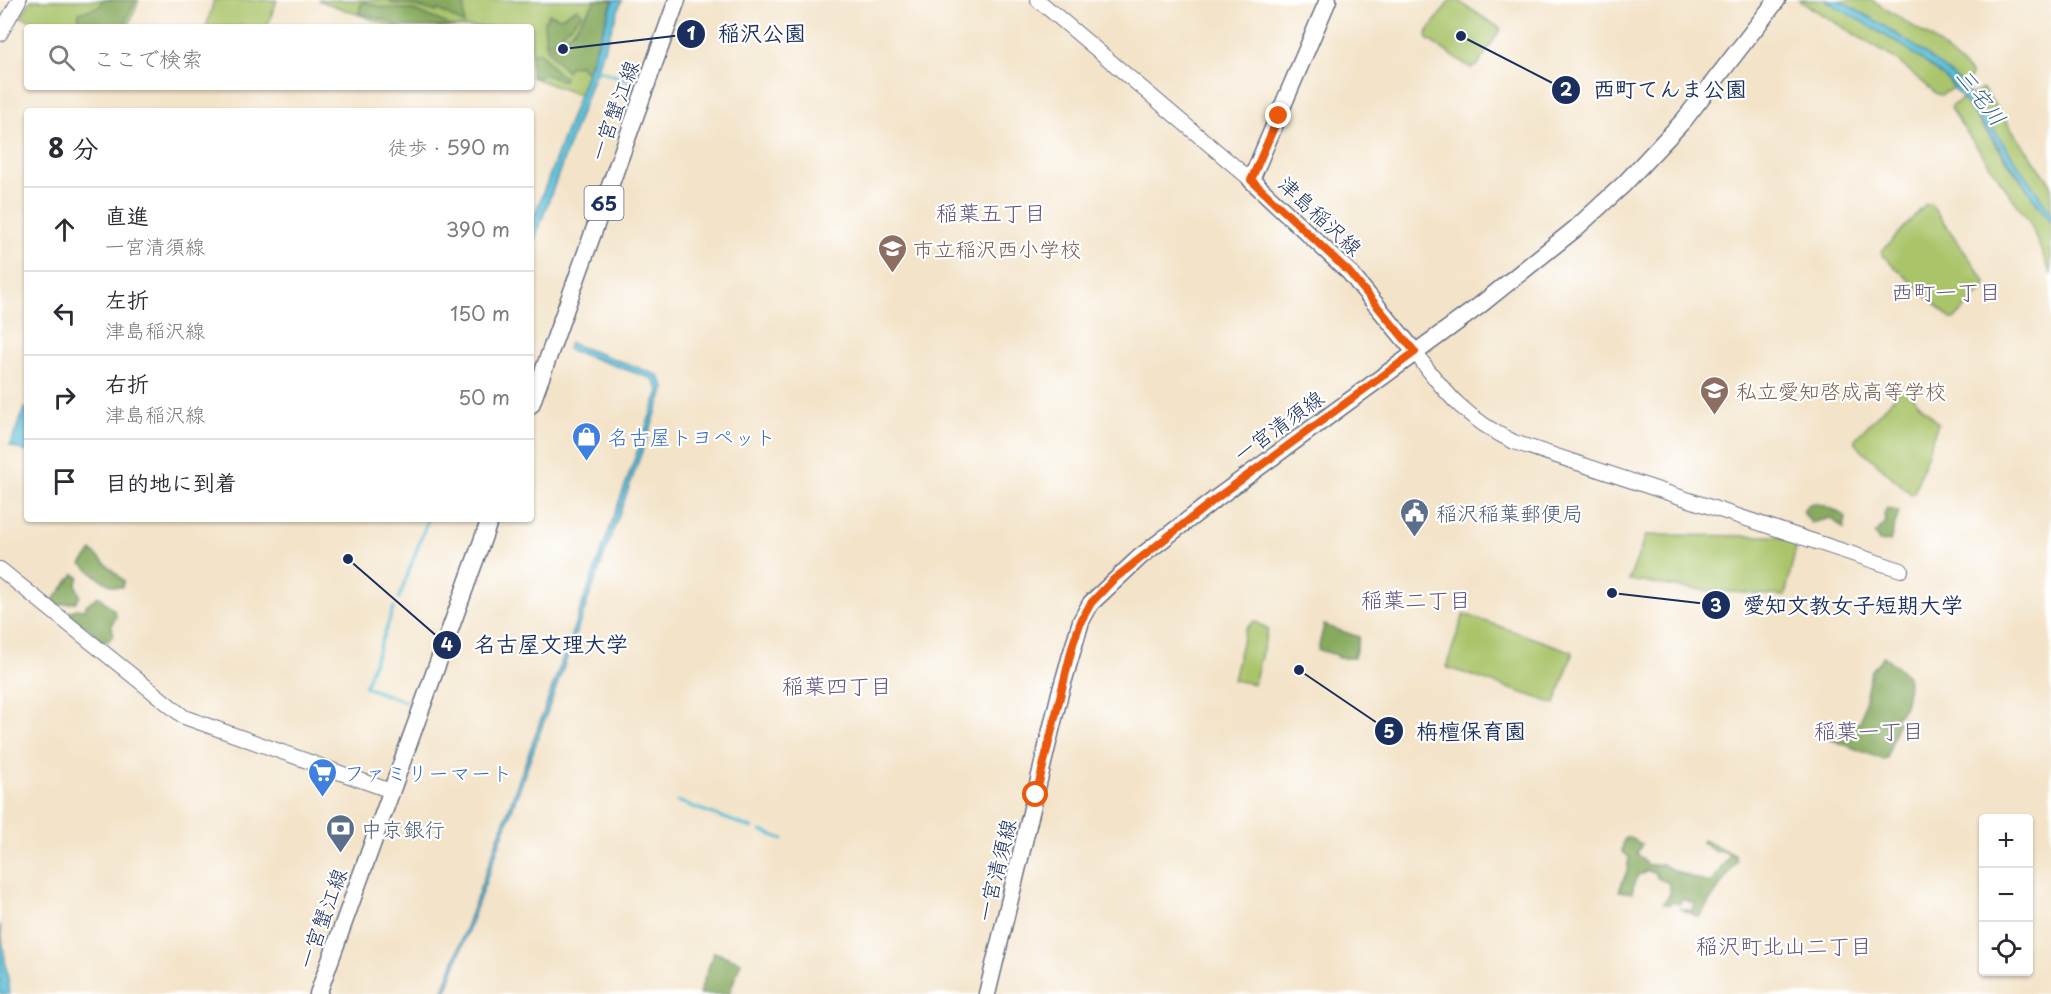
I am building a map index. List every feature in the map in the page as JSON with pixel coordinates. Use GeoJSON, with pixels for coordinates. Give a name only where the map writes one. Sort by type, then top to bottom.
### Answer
{"type":"FeatureCollection","features":[{"type":"Feature","properties":{"kind":"main road","name":"一宮蟹江線"},"geometry":{"type":"LineString","coordinates":[[534,397],[677,0]]}},
{"type":"Feature","properties":{"kind":"main road","name":"津島稲沢線"},"geometry":{"type":"LineString","coordinates":[[1328,0],[1251,180],[1349,272],[1415,352]]}},
{"type":"Feature","properties":{"kind":"main road","name":"一宮清須線"},"geometry":{"type":"LineString","coordinates":[[987,994],[1062,685],[1081,621],[1091,603],[1131,565],[1200,510],[1479,306],[1604,203],[1684,120],[1777,0]]}},
{"type":"Feature","properties":{"kind":"main road","name":"一宮蟹江線"},"geometry":{"type":"LineString","coordinates":[[318,994],[489,522]]}},
{"type":"Feature","properties":{"kind":"street"},"geometry":{"type":"LineString","coordinates":[[0,34],[20,0]]}},
{"type":"Feature","properties":{"kind":"street"},"geometry":{"type":"LineString","coordinates":[[1038,0],[1251,180]]}},
{"type":"Feature","properties":{"kind":"street"},"geometry":{"type":"LineString","coordinates":[[1415,352],[1441,388],[1458,405],[1480,424],[1514,442],[1901,570]]}},
{"type":"Feature","properties":{"kind":"street"},"geometry":{"type":"LineString","coordinates":[[0,569],[184,717],[391,791]]}},
{"type":"Feature","properties":{"kind":"green space"},"geometry":{"type":"Polygon","coordinates":[[[31,0],[139,0],[129,24],[44,24],[21,17],[31,0]]]}},
{"type":"Feature","properties":{"kind":"green space"},"geometry":{"type":"Polygon","coordinates":[[[102,0],[136,0],[126,24],[82,24],[79,13],[100,6],[102,0]]]}},
{"type":"Feature","properties":{"kind":"green space"},"geometry":{"type":"Polygon","coordinates":[[[214,0],[277,0],[268,24],[207,24],[214,0]]]}},
{"type":"Feature","properties":{"kind":"green space"},"geometry":{"type":"Polygon","coordinates":[[[318,0],[613,0],[579,95],[534,78],[534,24],[385,24],[318,0]]]}},
{"type":"Feature","properties":{"kind":"green space"},"geometry":{"type":"Polygon","coordinates":[[[390,0],[446,0],[464,3],[464,24],[438,9],[437,12],[416,6],[391,3],[390,0]]]}},
{"type":"Feature","properties":{"kind":"green space"},"geometry":{"type":"Polygon","coordinates":[[[596,0],[613,0],[587,72],[579,65],[569,67],[567,72],[547,49],[573,31],[596,0]]]}},
{"type":"Feature","properties":{"kind":"green space"},"geometry":{"type":"Polygon","coordinates":[[[1450,0],[1457,0],[1501,29],[1477,66],[1471,68],[1427,39],[1426,34],[1450,0]]]}},
{"type":"Feature","properties":{"kind":"green space"},"geometry":{"type":"Polygon","coordinates":[[[1798,0],[1825,0],[1905,47],[1948,80],[1953,88],[1941,95],[1937,94],[1895,59],[1798,0]]]}},
{"type":"Feature","properties":{"kind":"green space"},"geometry":{"type":"Polygon","coordinates":[[[1838,0],[1872,0],[1933,39],[1971,73],[1971,78],[1962,83],[1897,34],[1838,0]]]}},
{"type":"Feature","properties":{"kind":"green space"},"geometry":{"type":"Polygon","coordinates":[[[361,3],[414,10],[447,24],[394,24],[359,13],[361,3]]]}},
{"type":"Feature","properties":{"kind":"green space"},"geometry":{"type":"Polygon","coordinates":[[[577,8],[582,14],[558,38],[546,45],[544,22],[549,14],[561,18],[577,8]]]}},
{"type":"Feature","properties":{"kind":"green space"},"geometry":{"type":"Polygon","coordinates":[[[540,52],[558,74],[565,77],[564,81],[543,74],[538,78],[534,76],[534,53],[540,52]]]}},
{"type":"Feature","properties":{"kind":"green space"},"geometry":{"type":"Polygon","coordinates":[[[1983,89],[2051,184],[2051,214],[1973,102],[1971,95],[1983,89]]]}},
{"type":"Feature","properties":{"kind":"green space"},"geometry":{"type":"Polygon","coordinates":[[[1963,99],[2051,223],[2051,275],[2030,223],[1951,110],[1951,106],[1963,99]]]}},
{"type":"Feature","properties":{"kind":"green space"},"geometry":{"type":"Polygon","coordinates":[[[1926,204],[1931,204],[1986,282],[1985,287],[1955,319],[1951,319],[1882,255],[1882,251],[1926,204]]]}},
{"type":"Feature","properties":{"kind":"green space"},"geometry":{"type":"Polygon","coordinates":[[[1901,390],[1906,390],[1938,423],[1914,493],[1911,494],[1855,444],[1855,439],[1901,390]]]}},
{"type":"Feature","properties":{"kind":"green space"},"geometry":{"type":"Polygon","coordinates":[[[1813,503],[1831,508],[1846,518],[1844,529],[1831,518],[1811,523],[1803,512],[1807,505],[1813,503]]]}},
{"type":"Feature","properties":{"kind":"green space"},"geometry":{"type":"Polygon","coordinates":[[[1887,508],[1899,512],[1890,541],[1879,542],[1875,534],[1886,523],[1884,514],[1887,508]]]}},
{"type":"Feature","properties":{"kind":"green space"},"geometry":{"type":"Polygon","coordinates":[[[1646,535],[1776,536],[1797,543],[1785,596],[1691,589],[1629,580],[1646,535]]]}},
{"type":"Feature","properties":{"kind":"green space"},"geometry":{"type":"Polygon","coordinates":[[[92,551],[124,581],[122,587],[106,583],[81,564],[92,551]]]}},
{"type":"Feature","properties":{"kind":"green space"},"geometry":{"type":"Polygon","coordinates":[[[74,574],[79,577],[76,585],[80,596],[76,602],[57,605],[51,603],[74,574]]]}},
{"type":"Feature","properties":{"kind":"green space"},"geometry":{"type":"Polygon","coordinates":[[[98,596],[114,610],[116,616],[112,624],[113,635],[108,641],[102,642],[88,627],[80,624],[67,613],[76,609],[85,610],[86,605],[98,596]]]}},
{"type":"Feature","properties":{"kind":"green space"},"geometry":{"type":"Polygon","coordinates":[[[1464,614],[1573,652],[1555,704],[1446,667],[1464,614]]]}},
{"type":"Feature","properties":{"kind":"green space"},"geometry":{"type":"Polygon","coordinates":[[[1254,621],[1268,629],[1254,684],[1233,680],[1245,630],[1254,621]]]}},
{"type":"Feature","properties":{"kind":"green space"},"geometry":{"type":"Polygon","coordinates":[[[1324,625],[1359,637],[1354,658],[1338,658],[1337,655],[1318,650],[1324,625]]]}},
{"type":"Feature","properties":{"kind":"green space"},"geometry":{"type":"Polygon","coordinates":[[[1884,656],[1908,676],[1904,709],[1894,719],[1898,722],[1887,758],[1884,760],[1825,737],[1833,732],[1848,733],[1861,720],[1871,671],[1884,656]]]}},
{"type":"Feature","properties":{"kind":"green space"},"geometry":{"type":"Polygon","coordinates":[[[1628,837],[1642,844],[1637,853],[1647,865],[1662,864],[1708,883],[1712,882],[1730,855],[1723,851],[1715,852],[1702,843],[1703,840],[1735,855],[1737,861],[1699,917],[1679,908],[1692,911],[1695,904],[1682,899],[1679,904],[1663,903],[1670,894],[1669,883],[1646,870],[1635,880],[1632,893],[1619,891],[1627,871],[1629,857],[1622,852],[1624,840],[1628,837]]]}},
{"type":"Feature","properties":{"kind":"green space"},"geometry":{"type":"Polygon","coordinates":[[[714,952],[741,962],[729,994],[699,994],[714,952]]]}},
{"type":"Feature","properties":{"kind":"water"},"geometry":{"type":"Polygon","coordinates":[[[614,0],[622,0],[534,241],[534,218],[614,0]]]}},
{"type":"Feature","properties":{"kind":"water"},"geometry":{"type":"Polygon","coordinates":[[[1825,0],[1838,0],[1876,21],[1915,46],[1962,83],[2051,213],[2051,223],[1990,134],[1948,80],[1905,47],[1825,0]]]}},
{"type":"Feature","properties":{"kind":"water"},"geometry":{"type":"Polygon","coordinates":[[[570,343],[658,375],[665,388],[445,994],[442,994],[659,391],[653,379],[567,349],[570,343]]]}},
{"type":"Feature","properties":{"kind":"water"},"geometry":{"type":"Polygon","coordinates":[[[24,408],[24,451],[10,446],[24,408]]]}},
{"type":"Feature","properties":{"kind":"water"},"geometry":{"type":"Polygon","coordinates":[[[0,924],[10,994],[0,994],[0,924]]]}},
{"type":"Feature","properties":{"kind":"waterway"},"geometry":{"type":"LineString","coordinates":[[0,20],[2,16]]}},
{"type":"Feature","properties":{"kind":"waterway"},"geometry":{"type":"LineString","coordinates":[[598,70],[633,82]]}},
{"type":"Feature","properties":{"kind":"waterway"},"geometry":{"type":"LineString","coordinates":[[399,598],[427,522]]}},
{"type":"Feature","properties":{"kind":"waterway"},"geometry":{"type":"LineString","coordinates":[[394,607],[365,687],[409,703]]}},
{"type":"Feature","properties":{"kind":"waterway"},"geometry":{"type":"LineString","coordinates":[[677,801],[752,828]]}},
{"type":"Feature","properties":{"kind":"waterway"},"geometry":{"type":"LineString","coordinates":[[761,831],[783,839]]}},
{"type":"Feature","properties":{"kind":"place","name":"西町てんま公園"},"geometry":{"type":"Point","coordinates":[1461,36]}},
{"type":"Feature","properties":{"kind":"place","name":"稲沢公園"},"geometry":{"type":"Point","coordinates":[563,49]}},
{"type":"Feature","properties":{"kind":"place","name":"市立稲沢西小学校"},"geometry":{"type":"Point","coordinates":[892,274]}},
{"type":"Feature","properties":{"kind":"place","name":"私立愛知啓成高等学校"},"geometry":{"type":"Point","coordinates":[1715,416]}},
{"type":"Feature","properties":{"kind":"place","name":"名古屋トヨペット"},"geometry":{"type":"Point","coordinates":[587,462]}},
{"type":"Feature","properties":{"kind":"place","name":"稲沢稲葉郵便局"},"geometry":{"type":"Point","coordinates":[1415,538]}},
{"type":"Feature","properties":{"kind":"place","name":"名古屋文理大学"},"geometry":{"type":"Point","coordinates":[348,559]}},
{"type":"Feature","properties":{"kind":"place","name":"愛知文教女子短期大学"},"geometry":{"type":"Point","coordinates":[1612,593]}},
{"type":"Feature","properties":{"kind":"place","name":"栴檀保育園"},"geometry":{"type":"Point","coordinates":[1299,670]}},
{"type":"Feature","properties":{"kind":"place","name":"ファミリーマート"},"geometry":{"type":"Point","coordinates":[323,798]}},
{"type":"Feature","properties":{"kind":"place","name":"中京銀行"},"geometry":{"type":"Point","coordinates":[340,854]}},
{"type":"Feature","properties":{"kind":"district","name":"稲葉五丁目"},"geometry":{"type":"Point","coordinates":[991,211]}},
{"type":"Feature","properties":{"kind":"district","name":"西町一丁目"},"geometry":{"type":"Point","coordinates":[1946,290]}},
{"type":"Feature","properties":{"kind":"district","name":"稲葉二丁目"},"geometry":{"type":"Point","coordinates":[1416,598]}},
{"type":"Feature","properties":{"kind":"district","name":"稲葉四丁目"},"geometry":{"type":"Point","coordinates":[837,684]}},
{"type":"Feature","properties":{"kind":"district","name":"稲葉一丁目"},"geometry":{"type":"Point","coordinates":[1869,729]}},
{"type":"Feature","properties":{"kind":"district","name":"稲沢町北山二丁目"},"geometry":{"type":"Point","coordinates":[1784,944]}},
{"type":"Feature","properties":{"kind":"route"},"geometry":{"type":"LineString","coordinates":[[1036,795],[1073,644],[1081,621],[1091,603],[1113,580],[1200,510],[1415,352],[1349,272],[1251,180],[1279,116]]}},
{"type":"Feature","properties":{"kind":"water label","name":"三宅川"},"geometry":{"type":"Point","coordinates":[1982,96]}}]}
